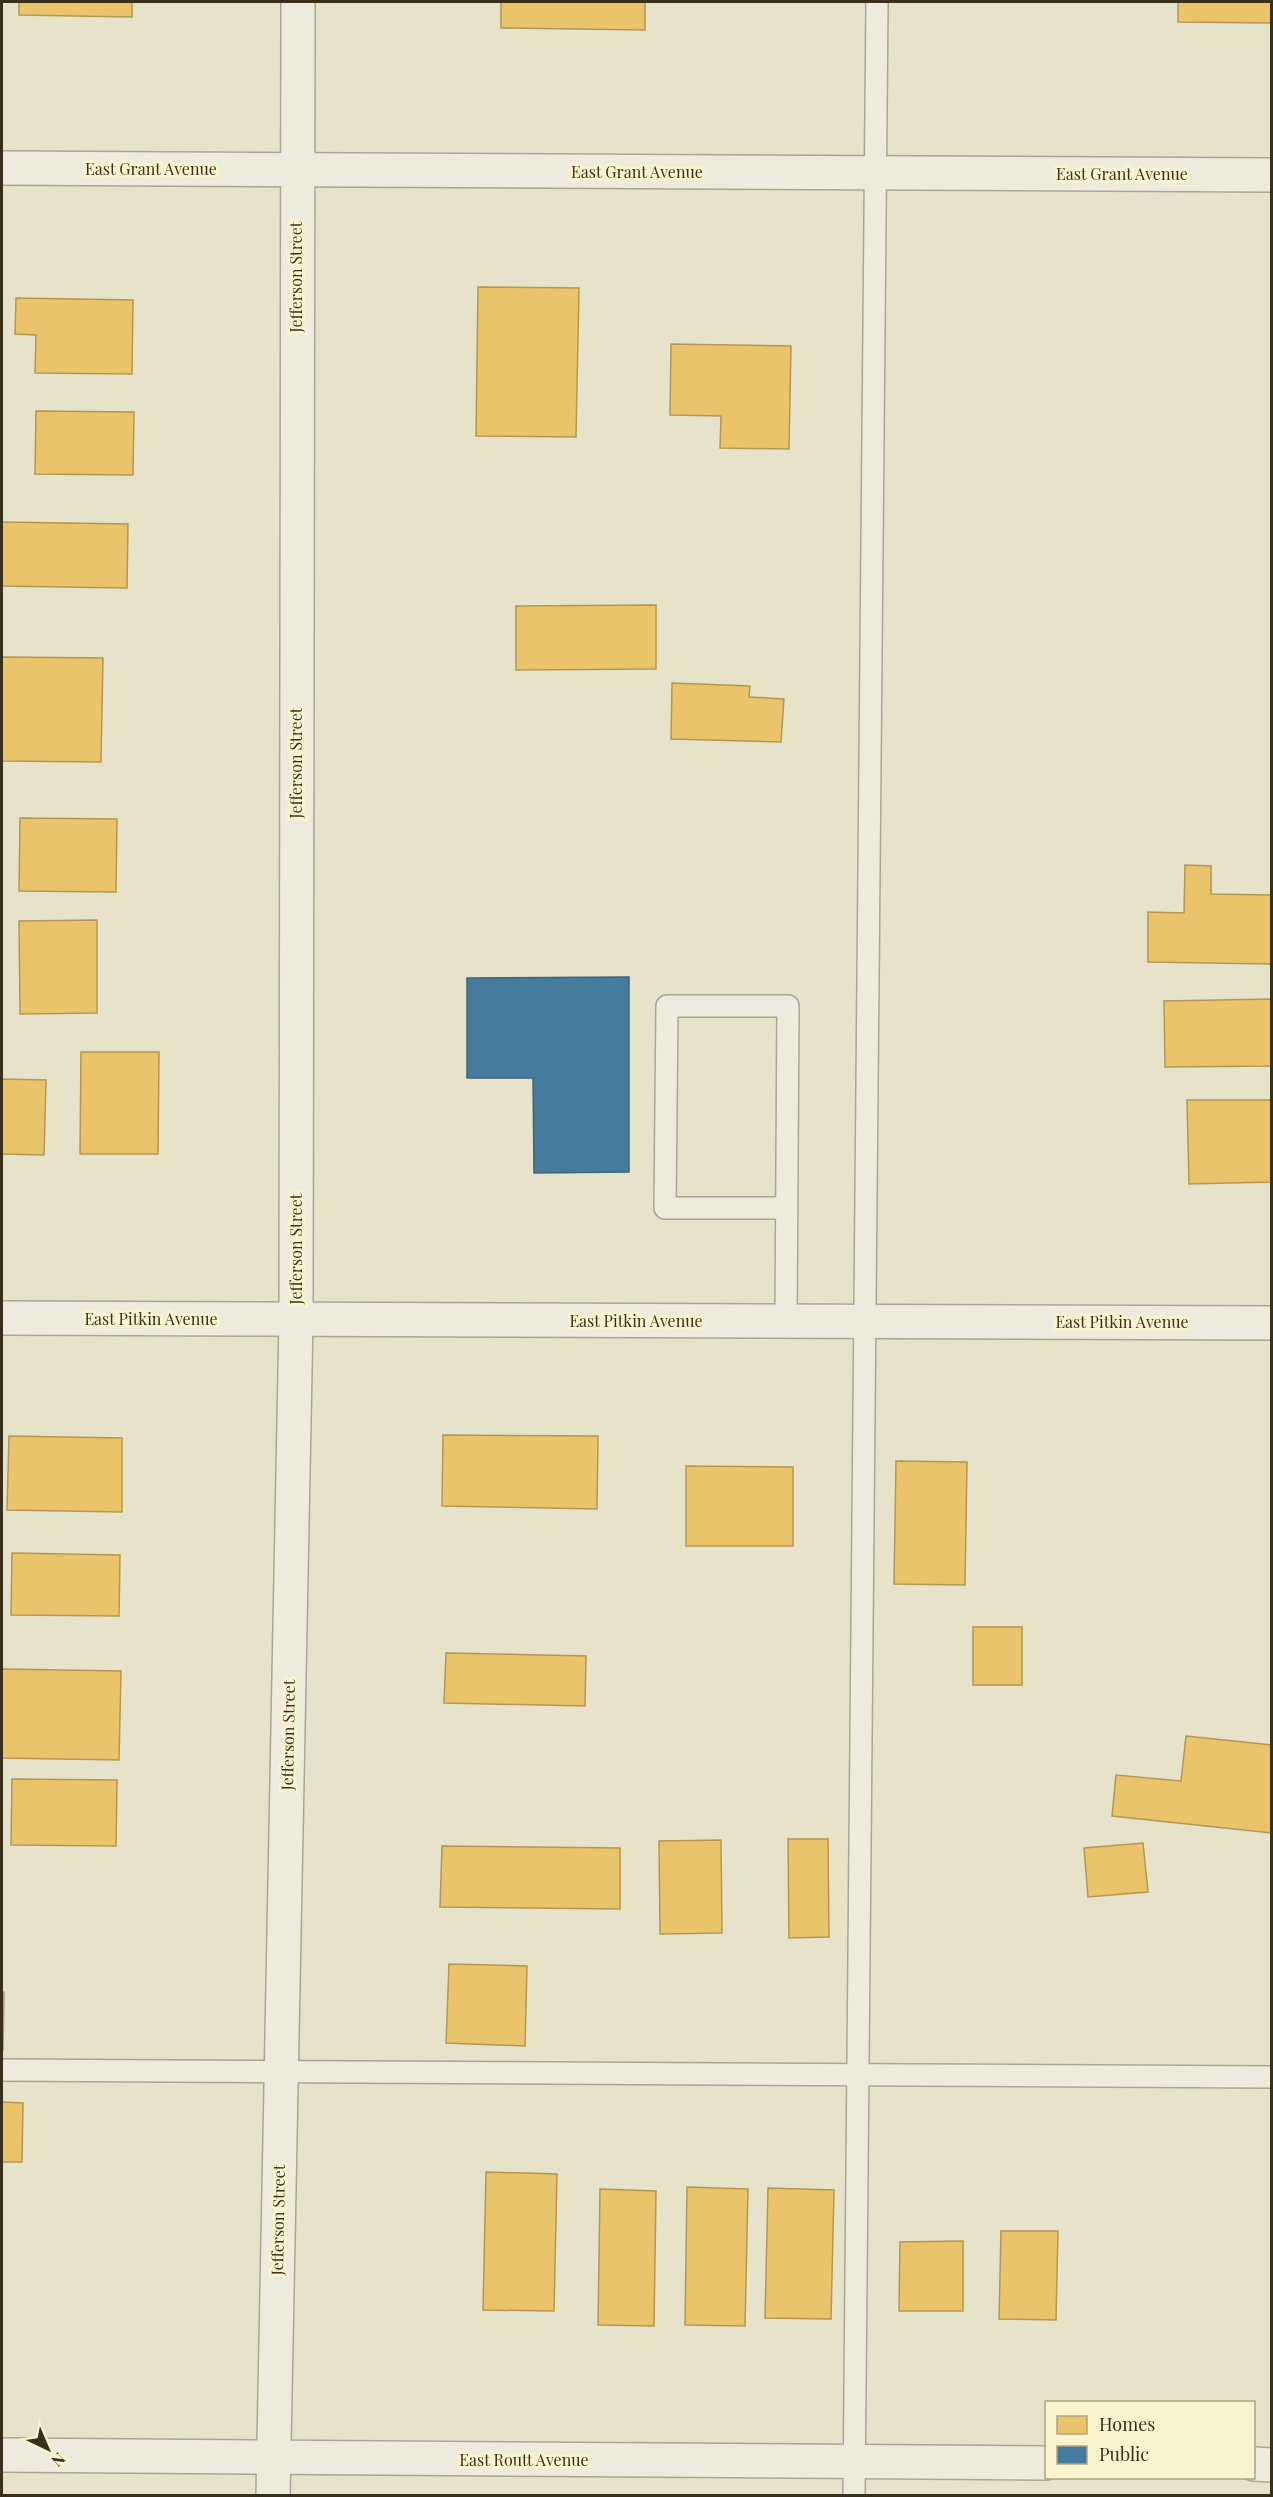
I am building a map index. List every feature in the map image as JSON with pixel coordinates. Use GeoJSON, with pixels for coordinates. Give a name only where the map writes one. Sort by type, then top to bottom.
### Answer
{"type":"FeatureCollection","features":[{"type":"Feature","properties":{"kind":"street","name":"Jefferson Street"},"geometry":{"type":"LineString","coordinates":[[273,2496],[296,1319],[298,2]]}},
{"type":"Feature","properties":{"kind":"street","name":"East Grant Avenue"},"geometry":{"type":"LineString","coordinates":[[2,168],[1272,175]]}},
{"type":"Feature","properties":{"kind":"street","name":"East Pitkin Avenue"},"geometry":{"type":"LineString","coordinates":[[2,1318],[1272,1323]]}},
{"type":"Feature","properties":{"kind":"street","name":"East Routt Avenue"},"geometry":{"type":"LineString","coordinates":[[2,2455],[273,2459],[1045,2463]]}},
{"type":"Feature","properties":{"kind":"street"},"geometry":{"type":"LineString","coordinates":[[1255,2464],[1272,2464]]}},
{"type":"Feature","properties":{"kind":"lane"},"geometry":{"type":"LineString","coordinates":[[854,2496],[877,2]]}},
{"type":"Feature","properties":{"kind":"lane"},"geometry":{"type":"LineString","coordinates":[[786,1208],[665,1208],[667,1006],[788,1006],[786,1322]]}},
{"type":"Feature","properties":{"kind":"lane"},"geometry":{"type":"LineString","coordinates":[[2,2070],[1272,2077]]}},
{"type":"Feature","properties":{"kind":"building: Homes"},"geometry":{"type":"Polygon","coordinates":[[[19,2],[132,2],[132,17],[19,15],[19,2]]]}},
{"type":"Feature","properties":{"kind":"building: Homes"},"geometry":{"type":"Polygon","coordinates":[[[501,2],[645,2],[645,30],[501,28],[501,2]]]}},
{"type":"Feature","properties":{"kind":"building: Homes"},"geometry":{"type":"Polygon","coordinates":[[[1178,2],[1272,2],[1272,23],[1178,22],[1178,2]]]}},
{"type":"Feature","properties":{"kind":"building: Homes"},"geometry":{"type":"Polygon","coordinates":[[[478,287],[579,288],[576,437],[476,436],[478,287]]]}},
{"type":"Feature","properties":{"kind":"building: Homes"},"geometry":{"type":"Polygon","coordinates":[[[16,298],[133,300],[132,374],[35,373],[36,335],[15,334],[16,298]]]}},
{"type":"Feature","properties":{"kind":"building: Homes"},"geometry":{"type":"Polygon","coordinates":[[[671,344],[791,346],[789,449],[720,448],[721,416],[670,415],[671,344]]]}},
{"type":"Feature","properties":{"kind":"building: Homes"},"geometry":{"type":"Polygon","coordinates":[[[36,411],[134,412],[133,475],[35,474],[36,411]]]}},
{"type":"Feature","properties":{"kind":"building: Homes"},"geometry":{"type":"Polygon","coordinates":[[[2,522],[128,524],[127,588],[2,586],[2,522]]]}},
{"type":"Feature","properties":{"kind":"building: Homes"},"geometry":{"type":"Polygon","coordinates":[[[656,605],[656,669],[516,670],[516,606],[656,605]]]}},
{"type":"Feature","properties":{"kind":"building: Homes"},"geometry":{"type":"Polygon","coordinates":[[[2,657],[103,658],[101,762],[2,761],[2,657]]]}},
{"type":"Feature","properties":{"kind":"building: Homes"},"geometry":{"type":"Polygon","coordinates":[[[672,683],[750,686],[749,697],[784,699],[781,742],[671,739],[672,683]]]}},
{"type":"Feature","properties":{"kind":"building: Homes"},"geometry":{"type":"Polygon","coordinates":[[[20,818],[117,819],[116,892],[19,891],[20,818]]]}},
{"type":"Feature","properties":{"kind":"building: Homes"},"geometry":{"type":"Polygon","coordinates":[[[1185,865],[1211,866],[1211,894],[1272,895],[1272,964],[1148,962],[1148,912],[1184,913],[1185,865]]]}},
{"type":"Feature","properties":{"kind":"building: Homes"},"geometry":{"type":"Polygon","coordinates":[[[97,920],[97,1013],[20,1014],[19,921],[97,920]]]}},
{"type":"Feature","properties":{"kind":"building: Homes"},"geometry":{"type":"Polygon","coordinates":[[[1272,999],[1272,1066],[1165,1067],[1164,1001],[1272,999]]]}},
{"type":"Feature","properties":{"kind":"building: Homes"},"geometry":{"type":"Polygon","coordinates":[[[81,1052],[159,1052],[158,1154],[80,1154],[81,1052]]]}},
{"type":"Feature","properties":{"kind":"building: Homes"},"geometry":{"type":"Polygon","coordinates":[[[2,1079],[46,1080],[44,1155],[2,1154],[2,1079]]]}},
{"type":"Feature","properties":{"kind":"building: Homes"},"geometry":{"type":"Polygon","coordinates":[[[1187,1100],[1272,1100],[1272,1182],[1189,1184],[1187,1100]]]}},
{"type":"Feature","properties":{"kind":"building: Homes"},"geometry":{"type":"Polygon","coordinates":[[[443,1435],[598,1436],[597,1509],[442,1506],[443,1435]]]}},
{"type":"Feature","properties":{"kind":"building: Homes"},"geometry":{"type":"Polygon","coordinates":[[[9,1436],[122,1438],[122,1512],[7,1510],[9,1436]]]}},
{"type":"Feature","properties":{"kind":"building: Homes"},"geometry":{"type":"Polygon","coordinates":[[[896,1461],[967,1462],[965,1585],[894,1584],[896,1461]]]}},
{"type":"Feature","properties":{"kind":"building: Homes"},"geometry":{"type":"Polygon","coordinates":[[[686,1466],[793,1467],[793,1546],[686,1546],[686,1466]]]}},
{"type":"Feature","properties":{"kind":"building: Homes"},"geometry":{"type":"Polygon","coordinates":[[[12,1553],[120,1555],[119,1616],[11,1615],[12,1553]]]}},
{"type":"Feature","properties":{"kind":"building: Homes"},"geometry":{"type":"Polygon","coordinates":[[[973,1627],[1022,1627],[1022,1685],[973,1685],[973,1627]]]}},
{"type":"Feature","properties":{"kind":"building: Homes"},"geometry":{"type":"Polygon","coordinates":[[[446,1653],[586,1656],[585,1706],[444,1703],[446,1653]]]}},
{"type":"Feature","properties":{"kind":"building: Homes"},"geometry":{"type":"Polygon","coordinates":[[[2,1669],[121,1671],[119,1760],[2,1758],[2,1669]]]}},
{"type":"Feature","properties":{"kind":"building: Homes"},"geometry":{"type":"Polygon","coordinates":[[[1186,1736],[1272,1745],[1272,1833],[1112,1816],[1116,1775],[1181,1781],[1186,1736]]]}},
{"type":"Feature","properties":{"kind":"building: Homes"},"geometry":{"type":"Polygon","coordinates":[[[12,1779],[117,1780],[116,1846],[11,1845],[12,1779]]]}},
{"type":"Feature","properties":{"kind":"building: Homes"},"geometry":{"type":"Polygon","coordinates":[[[788,1839],[828,1839],[829,1937],[789,1938],[788,1839]]]}},
{"type":"Feature","properties":{"kind":"building: Homes"},"geometry":{"type":"Polygon","coordinates":[[[721,1840],[722,1933],[660,1934],[659,1841],[721,1840]]]}},
{"type":"Feature","properties":{"kind":"building: Homes"},"geometry":{"type":"Polygon","coordinates":[[[1143,1843],[1148,1892],[1088,1897],[1084,1848],[1143,1843]]]}},
{"type":"Feature","properties":{"kind":"building: Homes"},"geometry":{"type":"Polygon","coordinates":[[[442,1846],[620,1848],[620,1909],[440,1907],[442,1846]]]}},
{"type":"Feature","properties":{"kind":"building: Homes"},"geometry":{"type":"Polygon","coordinates":[[[449,1964],[527,1966],[525,2046],[446,2043],[449,1964]]]}},
{"type":"Feature","properties":{"kind":"building: Homes"},"geometry":{"type":"Polygon","coordinates":[[[2,1992],[4,1992],[3,2050],[2,2050],[2,1992]]]}},
{"type":"Feature","properties":{"kind":"building: Homes"},"geometry":{"type":"Polygon","coordinates":[[[2,2102],[23,2103],[22,2162],[2,2162],[2,2102]]]}},
{"type":"Feature","properties":{"kind":"building: Homes"},"geometry":{"type":"Polygon","coordinates":[[[486,2172],[557,2174],[554,2311],[483,2310],[486,2172]]]}},
{"type":"Feature","properties":{"kind":"building: Homes"},"geometry":{"type":"Polygon","coordinates":[[[687,2187],[748,2189],[745,2326],[685,2325],[687,2187]]]}},
{"type":"Feature","properties":{"kind":"building: Homes"},"geometry":{"type":"Polygon","coordinates":[[[768,2188],[834,2190],[831,2319],[765,2318],[768,2188]]]}},
{"type":"Feature","properties":{"kind":"building: Homes"},"geometry":{"type":"Polygon","coordinates":[[[600,2189],[656,2191],[654,2326],[598,2325],[600,2189]]]}},
{"type":"Feature","properties":{"kind":"building: Homes"},"geometry":{"type":"Polygon","coordinates":[[[1001,2231],[1058,2231],[1056,2320],[999,2319],[1001,2231]]]}},
{"type":"Feature","properties":{"kind":"building: Homes"},"geometry":{"type":"Polygon","coordinates":[[[963,2241],[963,2311],[899,2311],[900,2242],[963,2241]]]}},
{"type":"Feature","properties":{"kind":"building: Public"},"geometry":{"type":"Polygon","coordinates":[[[629,977],[629,1172],[534,1173],[533,1078],[467,1078],[467,978],[629,977]]]}}]}
